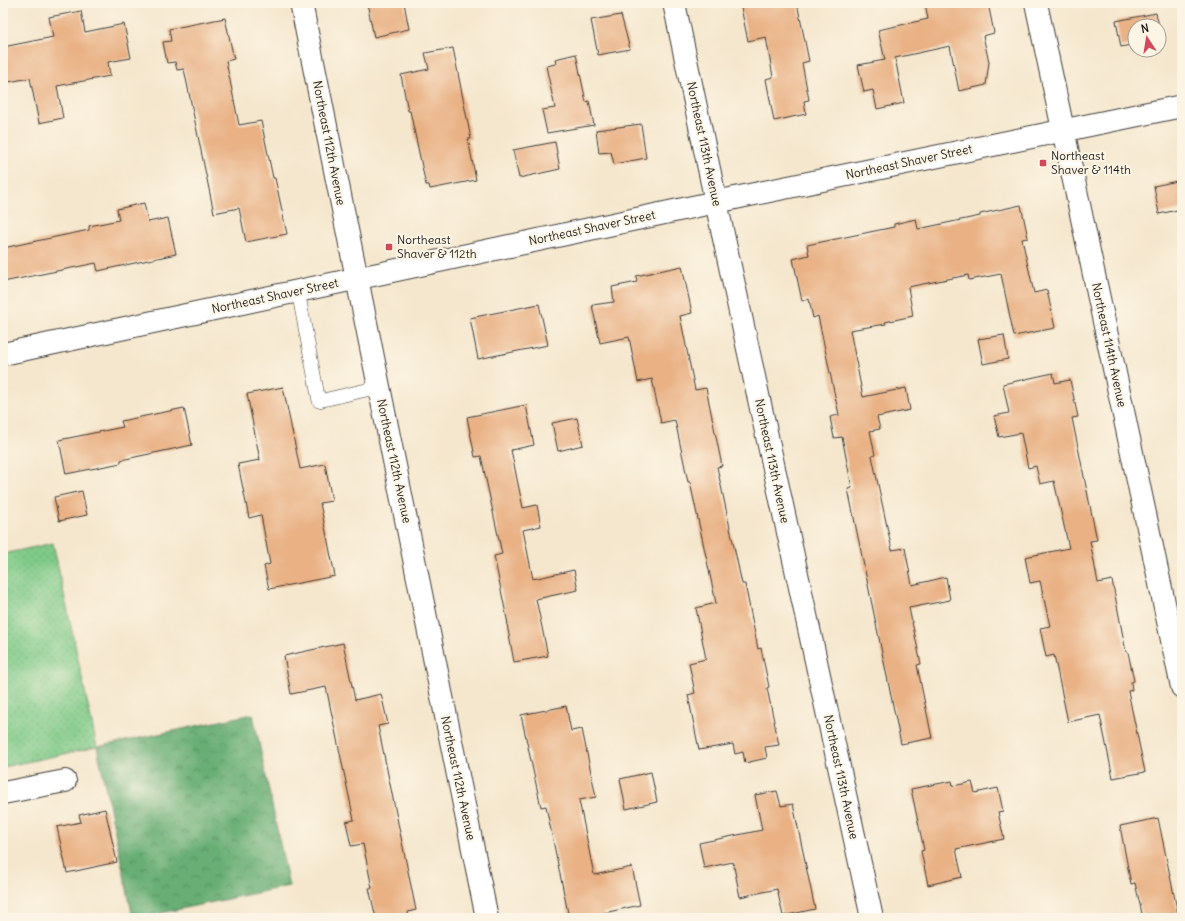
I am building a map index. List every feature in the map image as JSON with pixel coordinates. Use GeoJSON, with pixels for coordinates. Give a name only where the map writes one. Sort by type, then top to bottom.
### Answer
{"type":"FeatureCollection","features":[{"type":"Feature","properties":{"kind":"street","name":"Northeast 112th Avenue"},"geometry":{"type":"LineString","coordinates":[[301,3],[487,918]]}},
{"type":"Feature","properties":{"kind":"street","name":"Northeast 113th Avenue"},"geometry":{"type":"LineString","coordinates":[[674,3],[872,918]]}},
{"type":"Feature","properties":{"kind":"street","name":"Northeast 114th Avenue"},"geometry":{"type":"LineString","coordinates":[[1036,3],[1182,687]]}},
{"type":"Feature","properties":{"kind":"street","name":"Northeast Shaver Street"},"geometry":{"type":"LineString","coordinates":[[3,354],[716,202],[1182,106]]}},
{"type":"Feature","properties":{"kind":"street"},"geometry":{"type":"LineString","coordinates":[[3,793],[65,781]]}},
{"type":"Feature","properties":{"kind":"lane"},"geometry":{"type":"LineString","coordinates":[[298,291],[319,402],[379,387]]}},
{"type":"Feature","properties":{"kind":"green space"},"geometry":{"type":"Polygon","coordinates":[[[53,543],[97,747],[3,767],[3,554],[53,543]]]}},
{"type":"Feature","properties":{"kind":"green space"},"geometry":{"type":"Polygon","coordinates":[[[253,714],[289,886],[133,918],[97,747],[253,714]]]}},
{"type":"Feature","properties":{"kind":"building"},"geometry":{"type":"Polygon","coordinates":[[[367,3],[404,3],[409,29],[374,37],[367,3]]]}},
{"type":"Feature","properties":{"kind":"building"},"geometry":{"type":"Polygon","coordinates":[[[740,3],[797,3],[809,61],[802,63],[809,100],[804,101],[806,114],[774,121],[766,79],[773,77],[766,37],[748,41],[740,3]]]}},
{"type":"Feature","properties":{"kind":"building"},"geometry":{"type":"Polygon","coordinates":[[[925,3],[988,3],[994,33],[983,36],[989,62],[986,85],[959,91],[950,46],[895,58],[904,103],[877,109],[873,90],[864,92],[858,65],[885,60],[878,30],[928,19],[925,3]]]}},
{"type":"Feature","properties":{"kind":"building"},"geometry":{"type":"Polygon","coordinates":[[[81,11],[85,32],[124,24],[131,58],[108,62],[110,76],[57,86],[63,118],[39,123],[30,78],[3,83],[3,47],[53,37],[49,17],[81,11]]]}},
{"type":"Feature","properties":{"kind":"building"},"geometry":{"type":"Polygon","coordinates":[[[1156,13],[1157,18],[1131,18],[1156,13]]]}},
{"type":"Feature","properties":{"kind":"building"},"geometry":{"type":"Polygon","coordinates":[[[621,15],[630,49],[598,55],[591,20],[621,15]]]}},
{"type":"Feature","properties":{"kind":"building"},"geometry":{"type":"Polygon","coordinates":[[[225,18],[234,59],[226,61],[239,125],[261,121],[287,234],[246,242],[239,208],[214,213],[184,69],[177,70],[175,62],[167,63],[163,42],[171,41],[169,29],[225,18]]]}},
{"type":"Feature","properties":{"kind":"building"},"geometry":{"type":"Polygon","coordinates":[[[1127,19],[1127,46],[1121,47],[1116,21],[1127,19]]]}},
{"type":"Feature","properties":{"kind":"building"},"geometry":{"type":"Polygon","coordinates":[[[453,48],[471,139],[468,139],[476,180],[430,189],[429,185],[426,185],[401,75],[429,69],[425,53],[453,48]]]}},
{"type":"Feature","properties":{"kind":"building"},"geometry":{"type":"Polygon","coordinates":[[[576,54],[586,102],[589,101],[594,125],[547,133],[542,110],[555,108],[546,66],[556,64],[555,59],[576,54]]]}},
{"type":"Feature","properties":{"kind":"building"},"geometry":{"type":"Polygon","coordinates":[[[641,124],[646,158],[614,164],[611,152],[599,153],[596,130],[641,124]]]}},
{"type":"Feature","properties":{"kind":"building"},"geometry":{"type":"Polygon","coordinates":[[[555,142],[560,169],[519,178],[513,150],[555,142]]]}},
{"type":"Feature","properties":{"kind":"building"},"geometry":{"type":"Polygon","coordinates":[[[1182,180],[1182,209],[1159,214],[1154,186],[1182,180]]]}},
{"type":"Feature","properties":{"kind":"building"},"geometry":{"type":"Polygon","coordinates":[[[144,203],[148,222],[168,218],[176,254],[98,271],[96,263],[3,282],[3,248],[89,230],[89,226],[119,220],[117,209],[144,203]]]}},
{"type":"Feature","properties":{"kind":"building"},"geometry":{"type":"Polygon","coordinates":[[[1021,205],[1028,238],[1022,239],[1034,293],[1047,290],[1055,328],[1014,336],[1001,274],[969,280],[968,275],[908,287],[913,316],[885,322],[886,324],[850,330],[863,397],[906,388],[910,410],[877,417],[880,429],[870,431],[875,455],[872,456],[892,550],[905,548],[912,585],[946,577],[950,600],[909,608],[921,664],[917,665],[932,738],[901,744],[848,489],[852,488],[842,437],[834,438],[830,417],[839,415],[818,316],[813,318],[809,299],[802,301],[793,259],[809,255],[807,245],[894,227],[894,224],[916,219],[918,229],[980,216],[980,214],[1021,205]]]}},
{"type":"Feature","properties":{"kind":"building"},"geometry":{"type":"Polygon","coordinates":[[[682,266],[692,313],[680,316],[695,390],[706,388],[722,466],[717,467],[742,584],[745,584],[758,649],[761,648],[769,687],[767,688],[779,745],[765,747],[767,758],[745,763],[743,752],[735,754],[733,744],[699,750],[688,695],[695,693],[689,663],[706,659],[696,608],[716,603],[675,420],[661,423],[652,379],[638,382],[629,337],[600,343],[592,305],[614,302],[612,287],[637,282],[636,276],[682,266]]]}},
{"type":"Feature","properties":{"kind":"building"},"geometry":{"type":"Polygon","coordinates":[[[539,304],[548,345],[478,359],[470,318],[539,304]]]}},
{"type":"Feature","properties":{"kind":"building"},"geometry":{"type":"Polygon","coordinates":[[[1004,335],[1008,359],[983,364],[978,339],[1004,335]]]}},
{"type":"Feature","properties":{"kind":"building"},"geometry":{"type":"Polygon","coordinates":[[[1053,373],[1055,383],[1070,380],[1078,417],[1072,418],[1097,540],[1090,541],[1098,583],[1112,580],[1126,652],[1128,652],[1134,681],[1131,682],[1132,690],[1128,691],[1145,772],[1113,778],[1100,715],[1068,722],[1054,655],[1046,657],[1040,628],[1050,626],[1040,581],[1030,583],[1025,557],[1069,548],[1054,481],[1040,484],[1036,466],[1028,468],[1021,433],[999,437],[994,416],[1009,413],[1003,384],[1053,373]]]}},
{"type":"Feature","properties":{"kind":"building"},"geometry":{"type":"Polygon","coordinates":[[[283,387],[300,469],[325,464],[332,501],[320,503],[335,576],[269,589],[264,566],[270,564],[261,515],[249,518],[238,464],[260,460],[247,394],[283,387]]]}},
{"type":"Feature","properties":{"kind":"building"},"geometry":{"type":"Polygon","coordinates":[[[526,405],[534,445],[511,450],[523,508],[537,505],[541,526],[523,530],[533,579],[574,570],[578,590],[536,599],[548,656],[514,662],[494,556],[502,554],[481,456],[475,457],[467,417],[526,405]]]}},
{"type":"Feature","properties":{"kind":"building"},"geometry":{"type":"Polygon","coordinates":[[[184,408],[192,445],[121,460],[121,463],[66,474],[59,440],[123,427],[121,421],[184,408]]]}},
{"type":"Feature","properties":{"kind":"building"},"geometry":{"type":"Polygon","coordinates":[[[577,418],[583,445],[558,451],[552,423],[577,418]]]}},
{"type":"Feature","properties":{"kind":"building"},"geometry":{"type":"Polygon","coordinates":[[[82,491],[87,515],[59,521],[54,497],[82,491]]]}},
{"type":"Feature","properties":{"kind":"building"},"geometry":{"type":"Polygon","coordinates":[[[343,643],[355,700],[381,694],[388,724],[378,726],[416,910],[408,912],[409,918],[376,918],[369,888],[372,888],[363,844],[351,846],[346,822],[354,820],[326,687],[291,694],[284,656],[343,643]]]}},
{"type":"Feature","properties":{"kind":"building"},"geometry":{"type":"Polygon","coordinates":[[[566,706],[571,731],[582,729],[596,797],[579,800],[594,875],[632,867],[640,905],[604,913],[605,918],[569,918],[546,806],[541,807],[521,715],[566,706]]]}},
{"type":"Feature","properties":{"kind":"building"},"geometry":{"type":"Polygon","coordinates":[[[651,772],[657,802],[626,809],[620,779],[651,772]]]}},
{"type":"Feature","properties":{"kind":"building"},"geometry":{"type":"Polygon","coordinates":[[[952,781],[953,786],[972,782],[975,793],[998,788],[1003,811],[998,812],[1004,839],[956,849],[962,877],[928,885],[921,851],[924,850],[911,789],[952,781]]]}},
{"type":"Feature","properties":{"kind":"building"},"geometry":{"type":"Polygon","coordinates":[[[777,791],[781,806],[793,804],[815,909],[783,916],[777,889],[740,897],[733,862],[704,868],[699,843],[762,830],[755,795],[777,791]]]}},
{"type":"Feature","properties":{"kind":"building"},"geometry":{"type":"Polygon","coordinates":[[[105,809],[117,862],[67,873],[57,827],[81,822],[79,815],[105,809]]]}},
{"type":"Feature","properties":{"kind":"building"},"geometry":{"type":"Polygon","coordinates":[[[1158,818],[1178,914],[1158,918],[1143,918],[1135,883],[1131,884],[1120,826],[1158,818]]]}},
{"type":"Feature","properties":{"kind":"place","name":"Northeast Shaver & 114th"},"geometry":{"type":"Point","coordinates":[1043,163]}},
{"type":"Feature","properties":{"kind":"place","name":"Northeast Shaver & 112th"},"geometry":{"type":"Point","coordinates":[389,247]}}]}
